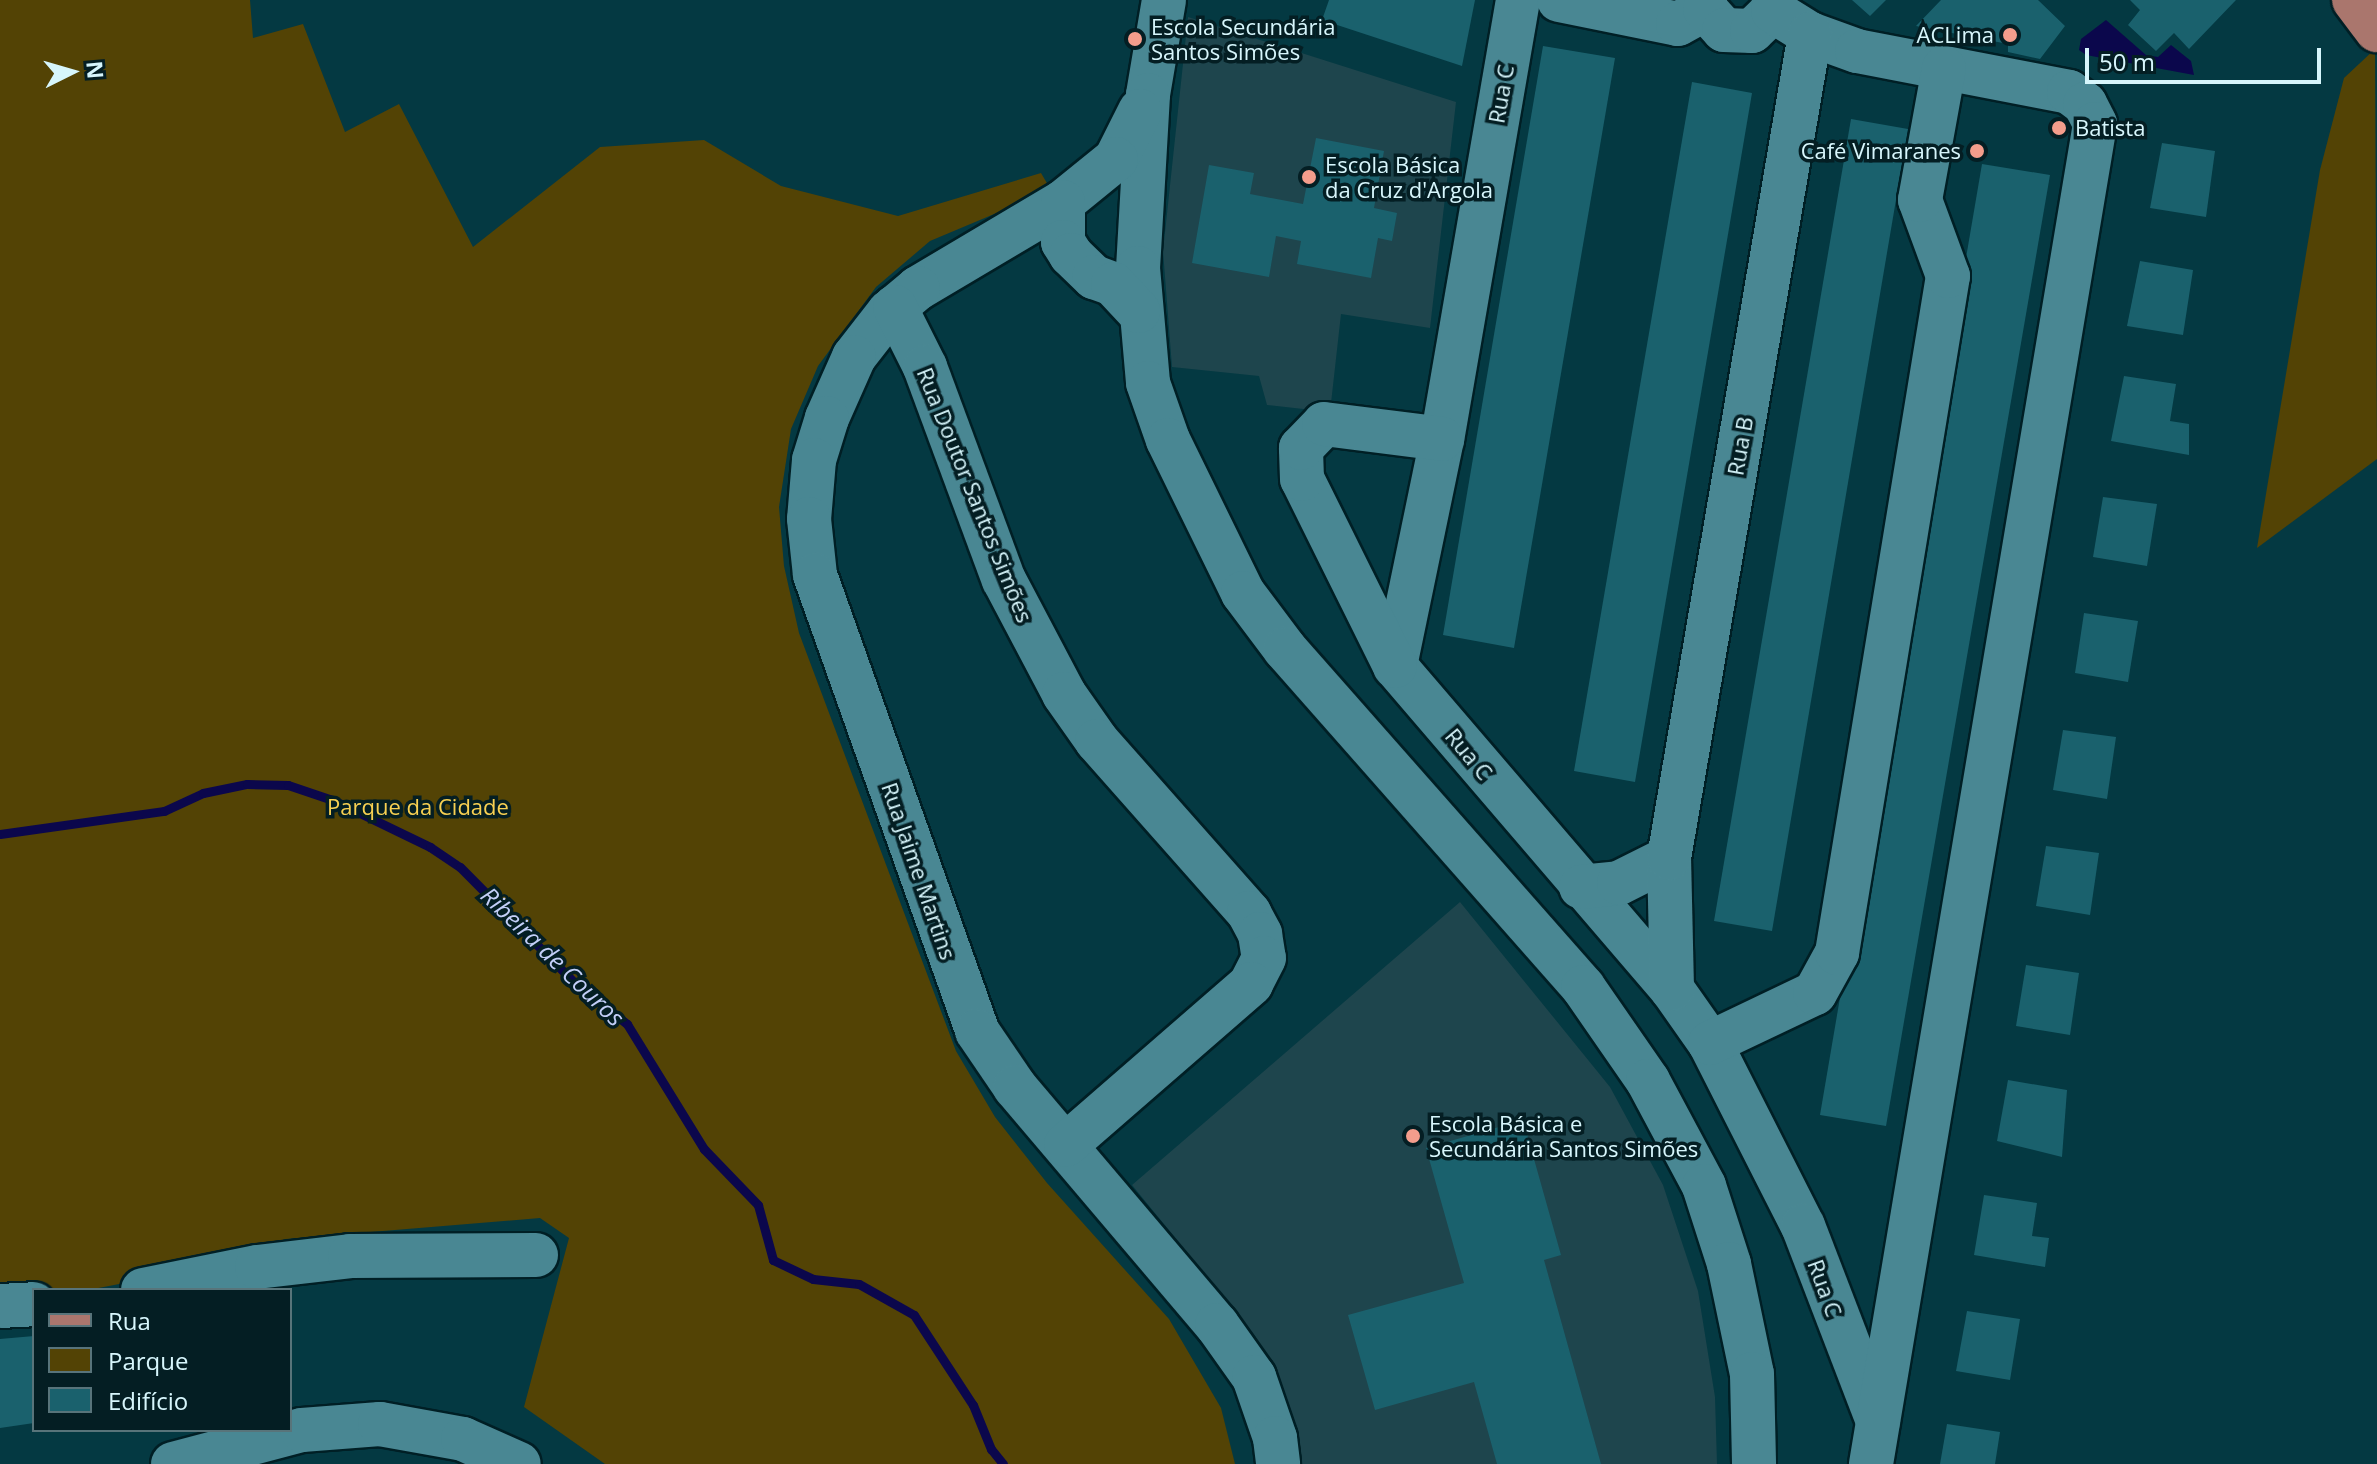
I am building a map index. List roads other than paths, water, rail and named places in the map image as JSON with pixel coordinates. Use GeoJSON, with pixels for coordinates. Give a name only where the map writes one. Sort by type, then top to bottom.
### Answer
{"type":"FeatureCollection","features":[{"type":"Feature","properties":{"kind":"main road"},"geometry":{"type":"LineString","coordinates":[[2354,0],[2377,30]]}},
{"type":"Feature","properties":{"kind":"street"},"geometry":{"type":"LineString","coordinates":[[1164,0],[1148,95],[1141,204],[1117,282],[1168,440],[1243,593],[1285,649],[1583,987],[1648,1081],[1704,1186],[1729,1264],[1752,1374],[1754,1464]]}},
{"type":"Feature","properties":{"kind":"street","name":"Rua C"},"geometry":{"type":"LineString","coordinates":[[1518,0],[1442,439],[1395,666],[1581,887],[1672,989],[1710,1043],[1803,1226],[1878,1421]]}},
{"type":"Feature","properties":{"kind":"street"},"geometry":{"type":"LineString","coordinates":[[1559,0],[1678,24],[1705,5],[1724,30],[1752,31],[1773,6],[1810,34],[1857,51],[2069,92],[2085,104],[2095,124],[1926,1158],[1871,1464]]}},
{"type":"Feature","properties":{"kind":"street"},"geometry":{"type":"LineString","coordinates":[[2365,0],[2377,6]]}},
{"type":"Feature","properties":{"kind":"street","name":"Rua B"},"geometry":{"type":"LineString","coordinates":[[1672,989],[1669,858],[1810,34]]}},
{"type":"Feature","properties":{"kind":"street"},"geometry":{"type":"LineString","coordinates":[[1710,1043],[1815,993],[1837,953],[1948,276],[1920,200],[1944,68]]}},
{"type":"Feature","properties":{"kind":"street","name":"Rua Jaime Martins"},"geometry":{"type":"LineString","coordinates":[[1148,95],[1116,159],[1078,190],[895,307],[854,357],[814,460],[809,519],[815,575],[977,1031],[1015,1087],[1217,1325],[1254,1377],[1275,1438],[1278,1464]]}},
{"type":"Feature","properties":{"kind":"street"},"geometry":{"type":"LineString","coordinates":[[1117,282],[1063,242],[1078,190],[1117,182],[1141,204]]}},
{"type":"Feature","properties":{"kind":"street"},"geometry":{"type":"LineString","coordinates":[[978,253],[1117,282]]}},
{"type":"Feature","properties":{"kind":"street","name":"Rua Doutor Santos Simões"},"geometry":{"type":"LineString","coordinates":[[895,307],[925,367],[1004,580],[1039,649],[1097,741],[1249,913],[1260,934],[1264,958],[1251,984],[1066,1145]]}},
{"type":"Feature","properties":{"kind":"street"},"geometry":{"type":"LineString","coordinates":[[1395,666],[1302,479],[1301,448],[1324,424],[1442,439]]}},
{"type":"Feature","properties":{"kind":"street"},"geometry":{"type":"LineString","coordinates":[[1581,887],[1619,883],[1669,858]]}},
{"type":"Feature","properties":{"kind":"street"},"geometry":{"type":"LineString","coordinates":[[153,1288],[257,1267],[350,1256],[536,1255]]}},
{"type":"Feature","properties":{"kind":"street"},"geometry":{"type":"LineString","coordinates":[[0,1306],[32,1304]]}},
{"type":"Feature","properties":{"kind":"street"},"geometry":{"type":"LineString","coordinates":[[173,1464],[302,1430],[380,1424],[463,1439],[519,1464]]}},
{"type":"Feature","properties":{"kind":"waterway","name":"Ribeira de Couros"},"geometry":{"type":"LineString","coordinates":[[0,834],[164,811],[203,793],[247,784],[288,785],[335,801],[430,847],[460,867],[574,982],[627,1024],[704,1149],[758,1205],[773,1260],[813,1279],[859,1284],[914,1315],[973,1405],[991,1449],[1003,1464]]}},
{"type":"Feature","properties":{"kind":"place","name":"ACLima"},"geometry":{"type":"Point","coordinates":[2010,35]}},
{"type":"Feature","properties":{"kind":"place","name":"Escola Secundária Santos Simões"},"geometry":{"type":"Point","coordinates":[1135,39]}},
{"type":"Feature","properties":{"kind":"place","name":"Batista"},"geometry":{"type":"Point","coordinates":[2059,128]}},
{"type":"Feature","properties":{"kind":"place","name":"Café Vimaranes"},"geometry":{"type":"Point","coordinates":[1977,151]}},
{"type":"Feature","properties":{"kind":"place","name":"Escola Básica da Cruz d'Argola"},"geometry":{"type":"Point","coordinates":[1309,177]}},
{"type":"Feature","properties":{"kind":"place","name":"Escola Básica e Secundária Santos Simões"},"geometry":{"type":"Point","coordinates":[1413,1136]}},
{"type":"Feature","properties":{"kind":"park label","name":"Parque da Cidade"},"geometry":{"type":"Point","coordinates":[418,807]}}]}
